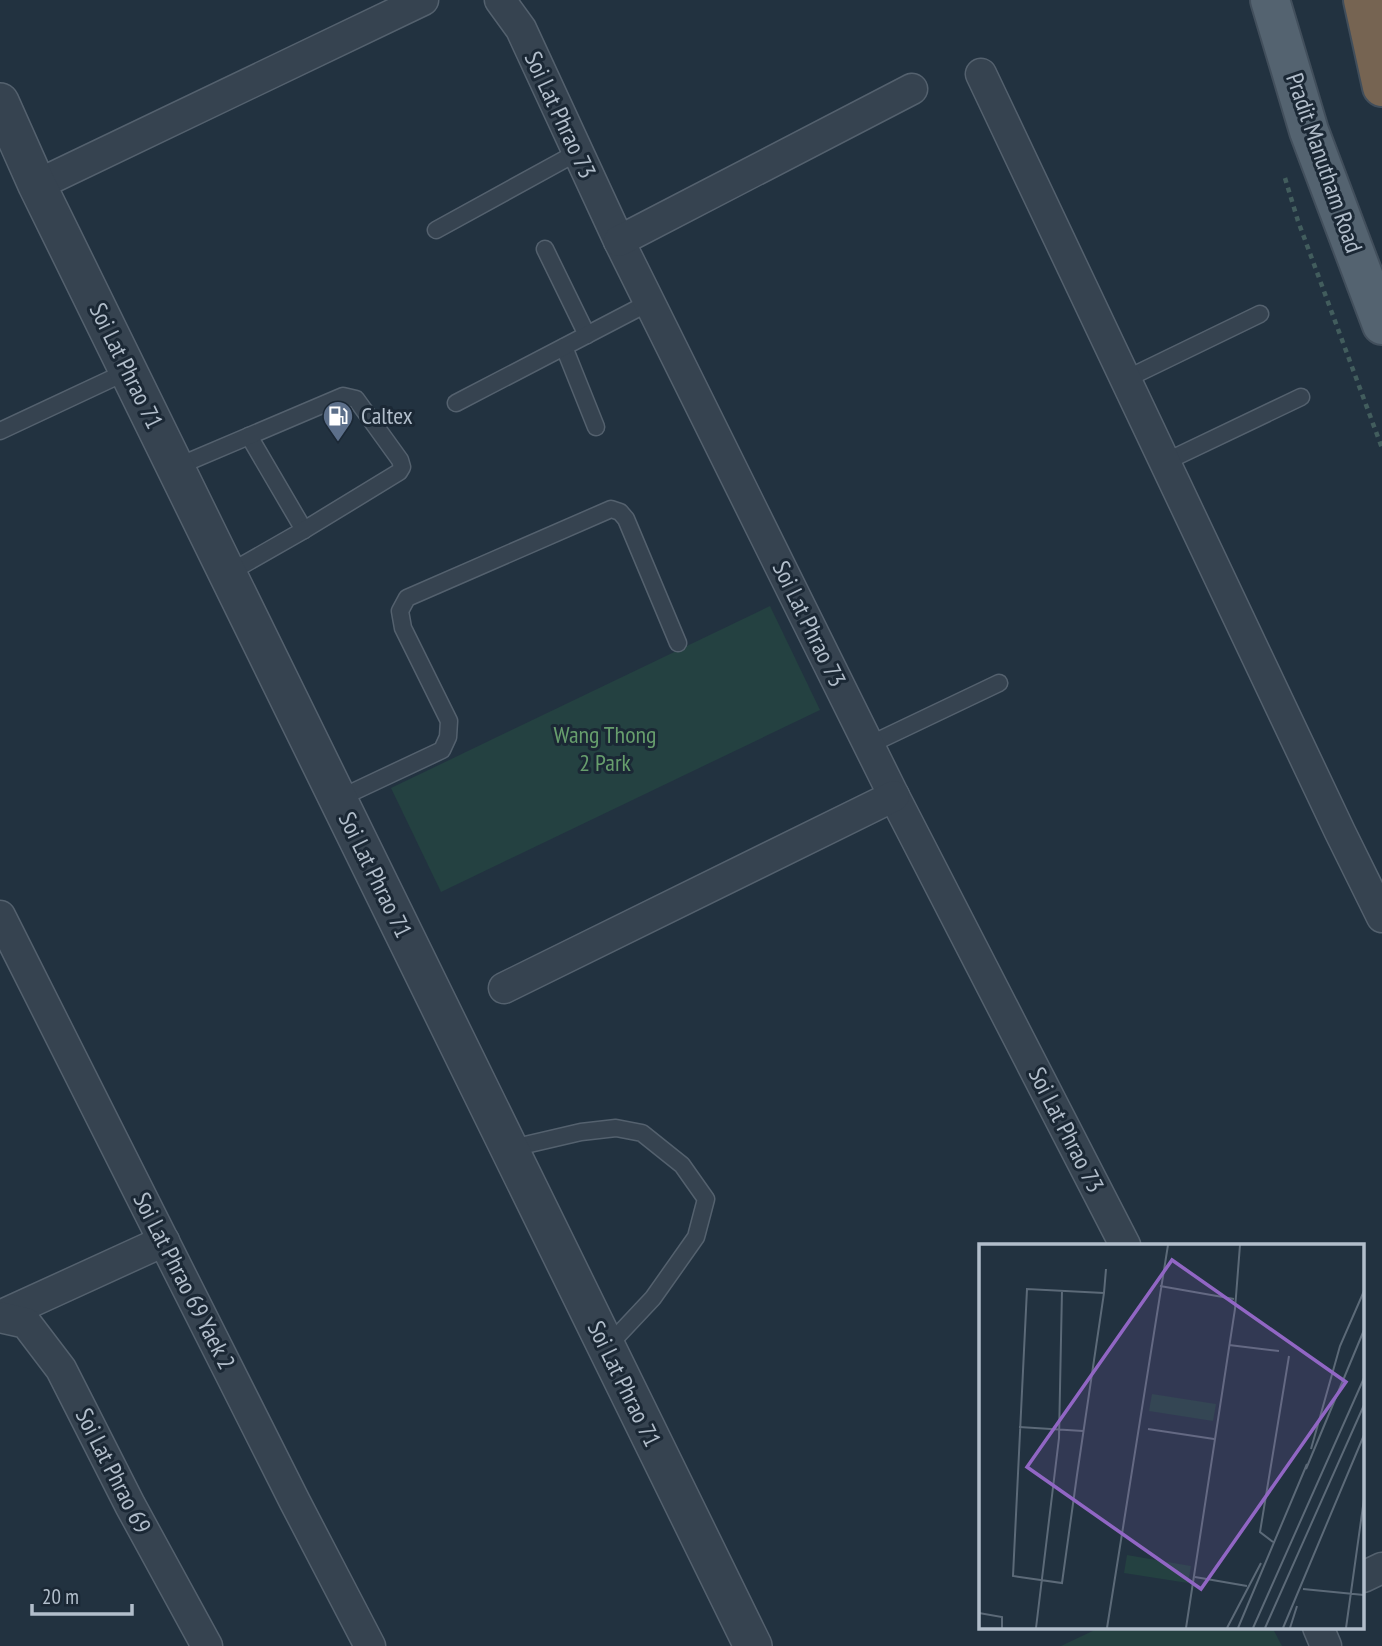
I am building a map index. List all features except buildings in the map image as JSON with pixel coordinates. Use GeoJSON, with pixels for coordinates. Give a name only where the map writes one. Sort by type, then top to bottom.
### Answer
{"type":"FeatureCollection","features":[{"type":"Feature","properties":{"kind":"highway"},"geometry":{"type":"LineString","coordinates":[[1363,0],[1382,87]]}},
{"type":"Feature","properties":{"kind":"main road","name":"Pradit Manutham Road"},"geometry":{"type":"LineString","coordinates":[[1270,0],[1309,131],[1382,326]]}},
{"type":"Feature","properties":{"kind":"street"},"geometry":{"type":"LineString","coordinates":[[37,185],[423,0]]}},
{"type":"Feature","properties":{"kind":"street","name":"Soi Lat Phrao 73"},"geometry":{"type":"LineString","coordinates":[[500,0],[521,29],[619,241],[894,796],[1124,1244]]}},
{"type":"Feature","properties":{"kind":"street"},"geometry":{"type":"LineString","coordinates":[[981,74],[1382,917]]}},
{"type":"Feature","properties":{"kind":"street"},"geometry":{"type":"LineString","coordinates":[[619,241],[912,89]]}},
{"type":"Feature","properties":{"kind":"street","name":"Soi Lat Phrao 71"},"geometry":{"type":"LineString","coordinates":[[0,102],[37,185],[753,1646]]}},
{"type":"Feature","properties":{"kind":"street"},"geometry":{"type":"LineString","coordinates":[[504,988],[894,796]]}},
{"type":"Feature","properties":{"kind":"street","name":"Soi Lat Phrao 69 Yaek 2"},"geometry":{"type":"LineString","coordinates":[[0,916],[370,1646]]}},
{"type":"Feature","properties":{"kind":"street"},"geometry":{"type":"LineString","coordinates":[[0,1316],[164,1241]]}},
{"type":"Feature","properties":{"kind":"street","name":"Soi Lat Phrao 69"},"geometry":{"type":"LineString","coordinates":[[0,1316],[26,1323],[61,1369],[130,1505],[207,1646]]}},
{"type":"Feature","properties":{"kind":"street"},"geometry":{"type":"LineString","coordinates":[[1364,1577],[1382,1568]]}},
{"type":"Feature","properties":{"kind":"street"},"geometry":{"type":"LineString","coordinates":[[1318,1628],[1326,1646]]}},
{"type":"Feature","properties":{"kind":"lane"},"geometry":{"type":"LineString","coordinates":[[436,230],[578,152]]}},
{"type":"Feature","properties":{"kind":"lane"},"geometry":{"type":"LineString","coordinates":[[545,249],[587,335]]}},
{"type":"Feature","properties":{"kind":"lane"},"geometry":{"type":"LineString","coordinates":[[456,403],[650,302]]}},
{"type":"Feature","properties":{"kind":"lane"},"geometry":{"type":"LineString","coordinates":[[1126,379],[1260,314]]}},
{"type":"Feature","properties":{"kind":"lane"},"geometry":{"type":"LineString","coordinates":[[564,347],[596,427]]}},
{"type":"Feature","properties":{"kind":"lane"},"geometry":{"type":"LineString","coordinates":[[0,431],[128,371]]}},
{"type":"Feature","properties":{"kind":"lane"},"geometry":{"type":"LineString","coordinates":[[176,467],[307,410],[347,396],[356,399],[400,460],[400,472],[227,574]]}},
{"type":"Feature","properties":{"kind":"lane"},"geometry":{"type":"LineString","coordinates":[[1165,461],[1301,397]]}},
{"type":"Feature","properties":{"kind":"lane"},"geometry":{"type":"LineString","coordinates":[[249,436],[304,530]]}},
{"type":"Feature","properties":{"kind":"lane"},"geometry":{"type":"LineString","coordinates":[[338,799],[442,750],[448,737],[449,721],[403,628],[400,611],[407,598],[611,509],[620,512],[626,519],[678,643]]}},
{"type":"Feature","properties":{"kind":"lane"},"geometry":{"type":"LineString","coordinates":[[869,745],[999,683]]}},
{"type":"Feature","properties":{"kind":"lane"},"geometry":{"type":"LineString","coordinates":[[508,1149],[582,1132],[616,1128],[642,1133],[682,1165],[706,1199],[696,1237],[653,1298],[606,1348]]}},
{"type":"Feature","properties":{"kind":"green space","name":"Wang Thong 2 Park"},"geometry":{"type":"Polygon","coordinates":[[[770,606],[820,710],[441,892],[391,788],[770,606]]]}},
{"type":"Feature","properties":{"kind":"green space"},"geometry":{"type":"Polygon","coordinates":[[[1099,1628],[1273,1628],[1282,1646],[1061,1646],[1099,1628]]]}},
{"type":"Feature","properties":{"kind":"place","name":"Caltex"},"geometry":{"type":"Point","coordinates":[338,443]}}]}
